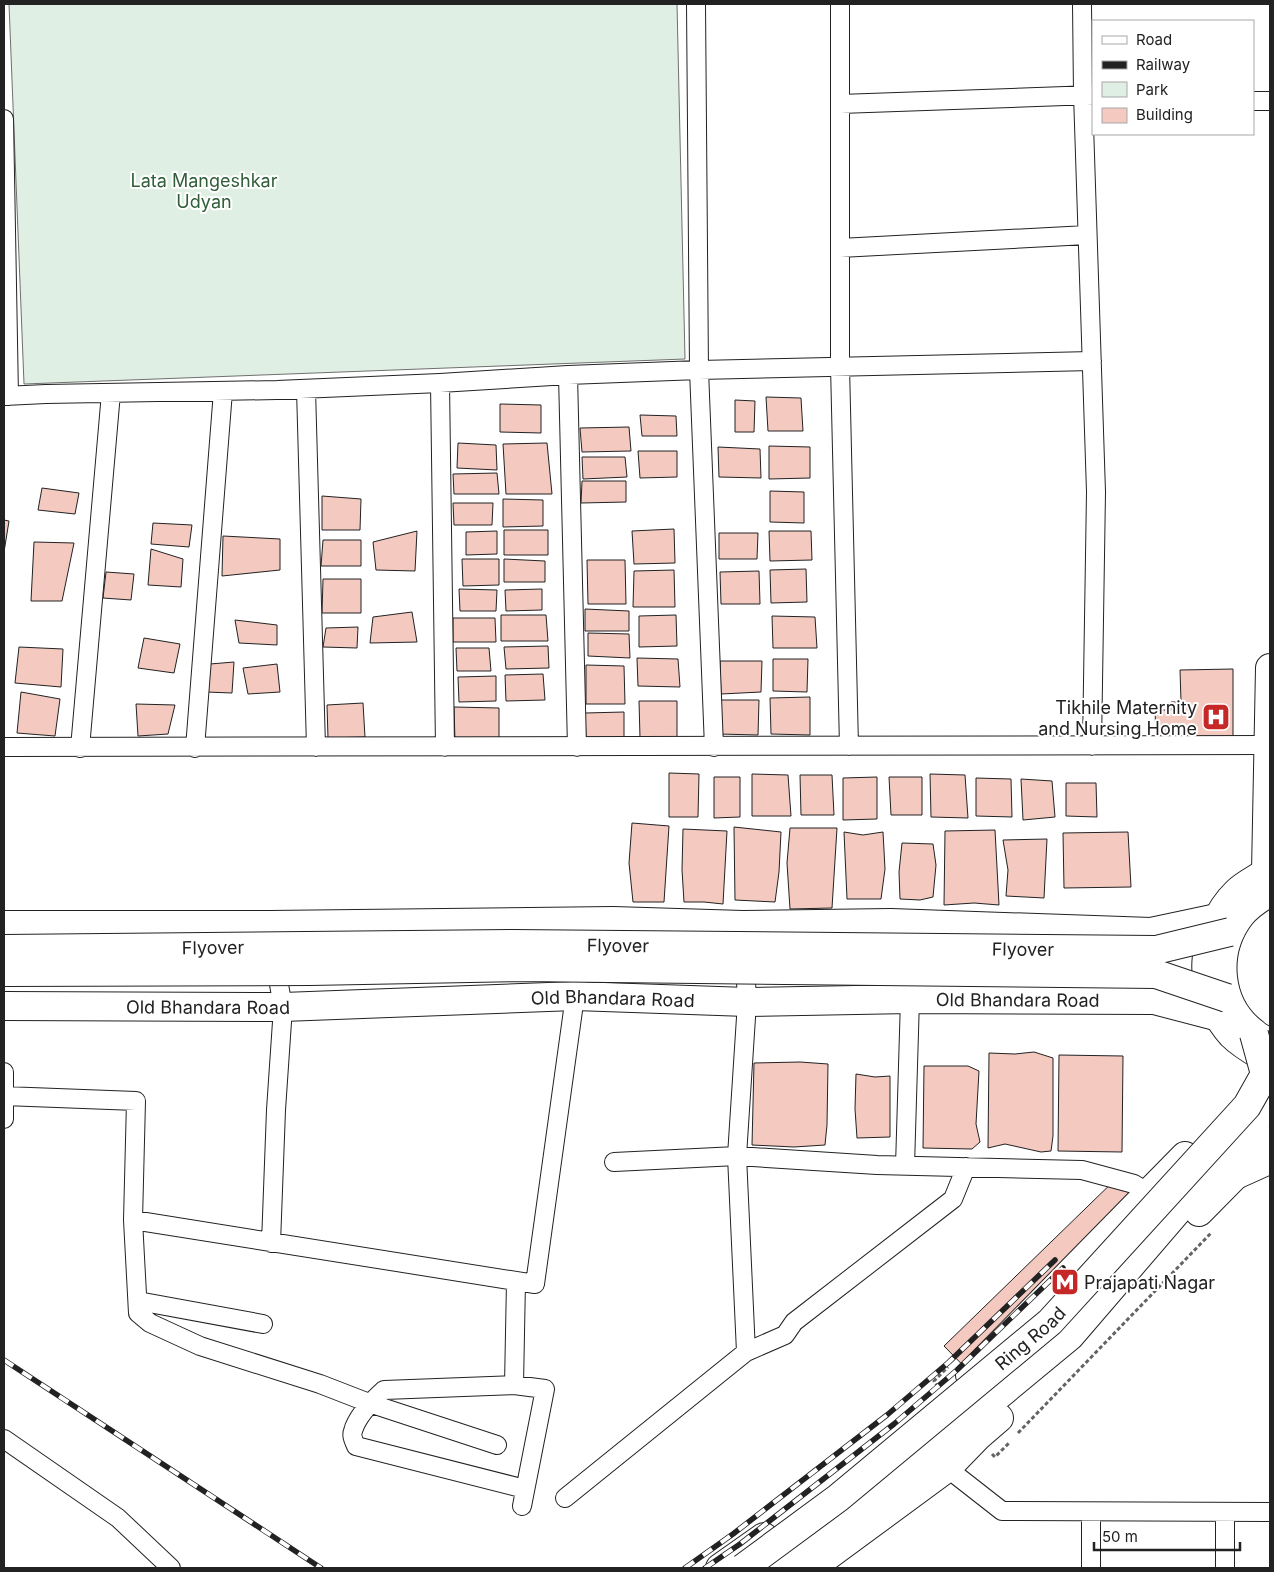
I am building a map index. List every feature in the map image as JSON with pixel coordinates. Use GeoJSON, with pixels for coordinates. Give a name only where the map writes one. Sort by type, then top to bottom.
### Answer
{"type":"FeatureCollection","features":[{"type":"Feature","properties":{"kind":"main road"},"geometry":{"type":"LineString","coordinates":[[4,925],[268,925],[613,920],[743,925],[891,923],[1151,932],[1223,925],[1241,914],[1256,900],[1269,879],[1270,668]]}},
{"type":"Feature","properties":{"kind":"main road"},"geometry":{"type":"LineString","coordinates":[[1223,925],[1223,1008],[1238,1018],[1261,1047]]}},
{"type":"Feature","properties":{"kind":"main road","name":"Flyover"},"geometry":{"type":"LineString","coordinates":[[4,949],[513,944],[1156,950],[1223,925]]}},
{"type":"Feature","properties":{"kind":"main road","name":"Flyover"},"geometry":{"type":"LineString","coordinates":[[4,972],[310,971],[521,967],[1156,974],[1223,1008]]}},
{"type":"Feature","properties":{"kind":"main road","name":"Old Bhandara Road"},"geometry":{"type":"LineString","coordinates":[[4,1006],[283,1007],[575,996],[747,1002],[910,999],[1154,1000],[1223,1008]]}},
{"type":"Feature","properties":{"kind":"main road","name":"Ring Road"},"geometry":{"type":"LineString","coordinates":[[720,1568],[889,1447],[947,1399],[1198,1143],[1254,1078],[1261,1047]]}},
{"type":"Feature","properties":{"kind":"main road","name":"Ring Road"},"geometry":{"type":"LineString","coordinates":[[743,1568],[838,1498],[1050,1322],[1247,1106],[1265,1074],[1261,1047]]}},
{"type":"Feature","properties":{"kind":"main road","name":"Ring Road"},"geometry":{"type":"LineString","coordinates":[[774,1568],[898,1479],[1070,1336],[1270,1103]]}},
{"type":"Feature","properties":{"kind":"main road"},"geometry":{"type":"LineString","coordinates":[[811,1568],[947,1468],[977,1437],[1044,1380],[1120,1300],[1191,1220],[1270,1140]]}},
{"type":"Feature","properties":{"kind":"street"},"geometry":{"type":"LineString","coordinates":[[696,4],[699,370],[714,747]]}},
{"type":"Feature","properties":{"kind":"street"},"geometry":{"type":"LineString","coordinates":[[840,4],[840,366],[849,746]]}},
{"type":"Feature","properties":{"kind":"street"},"geometry":{"type":"LineString","coordinates":[[1082,4],[1088,95],[1087,235],[1096,492],[1092,746]]}},
{"type":"Feature","properties":{"kind":"street"},"geometry":{"type":"LineString","coordinates":[[840,104],[1088,95]]}},
{"type":"Feature","properties":{"kind":"street"},"geometry":{"type":"LineString","coordinates":[[1254,101],[1270,101]]}},
{"type":"Feature","properties":{"kind":"street"},"geometry":{"type":"LineString","coordinates":[[4,119],[6,396],[306,389],[699,370],[1092,362]]}},
{"type":"Feature","properties":{"kind":"street"},"geometry":{"type":"LineString","coordinates":[[840,248],[1087,235]]}},
{"type":"Feature","properties":{"kind":"street"},"geometry":{"type":"LineString","coordinates":[[568,375],[577,747]]}},
{"type":"Feature","properties":{"kind":"street"},"geometry":{"type":"LineString","coordinates":[[440,383],[445,747]]}},
{"type":"Feature","properties":{"kind":"street"},"geometry":{"type":"LineString","coordinates":[[306,389],[316,747]]}},
{"type":"Feature","properties":{"kind":"street"},"geometry":{"type":"LineString","coordinates":[[195,748],[223,391]]}},
{"type":"Feature","properties":{"kind":"street"},"geometry":{"type":"LineString","coordinates":[[80,748],[111,393]]}},
{"type":"Feature","properties":{"kind":"street"},"geometry":{"type":"LineString","coordinates":[[4,748],[1269,745]]}},
{"type":"Feature","properties":{"kind":"street"},"geometry":{"type":"LineString","coordinates":[[133,1220],[535,1284],[575,996],[584,970],[576,922]]}},
{"type":"Feature","properties":{"kind":"street"},"geometry":{"type":"LineString","coordinates":[[268,925],[283,1007],[276,1110],[271,1243]]}},
{"type":"Feature","properties":{"kind":"street"},"geometry":{"type":"LineString","coordinates":[[743,925],[747,1002],[737,1156],[746,1352]]}},
{"type":"Feature","properties":{"kind":"street"},"geometry":{"type":"LineString","coordinates":[[905,1166],[910,999]]}},
{"type":"Feature","properties":{"kind":"street"},"geometry":{"type":"LineString","coordinates":[[4,1072],[4,1120]]}},
{"type":"Feature","properties":{"kind":"street"},"geometry":{"type":"LineString","coordinates":[[4,1096],[136,1101],[133,1220],[138,1312],[150,1324],[200,1346],[320,1384],[369,1403],[497,1445]]}},
{"type":"Feature","properties":{"kind":"street"},"geometry":{"type":"LineString","coordinates":[[614,1162],[737,1156],[905,1166],[1082,1170],[1134,1184],[1149,1192]]}},
{"type":"Feature","properties":{"kind":"street"},"geometry":{"type":"LineString","coordinates":[[1225,1185],[1270,1165]]}},
{"type":"Feature","properties":{"kind":"street"},"geometry":{"type":"LineString","coordinates":[[565,1498],[746,1352],[784,1335],[794,1322],[953,1199],[966,1167]]}},
{"type":"Feature","properties":{"kind":"street"},"geometry":{"type":"LineString","coordinates":[[514,1385],[516,1281]]}},
{"type":"Feature","properties":{"kind":"street"},"geometry":{"type":"LineString","coordinates":[[138,1301],[263,1324]]}},
{"type":"Feature","properties":{"kind":"street"},"geometry":{"type":"LineString","coordinates":[[514,1385],[544,1389],[524,1498],[356,1446],[352,1439],[352,1431],[369,1403],[384,1390],[514,1385]]}},
{"type":"Feature","properties":{"kind":"street"},"geometry":{"type":"LineString","coordinates":[[4,1439],[118,1518],[171,1568]]}},
{"type":"Feature","properties":{"kind":"street"},"geometry":{"type":"LineString","coordinates":[[947,1468],[1002,1511],[1270,1512]]}},
{"type":"Feature","properties":{"kind":"street"},"geometry":{"type":"LineString","coordinates":[[1090,1512],[1091,1568]]}},
{"type":"Feature","properties":{"kind":"street"},"geometry":{"type":"LineString","coordinates":[[1225,1513],[1225,1568]]}},
{"type":"Feature","properties":{"kind":"path"},"geometry":{"type":"LineString","coordinates":[[1016,1436],[1212,1232],[1191,1220]]}},
{"type":"Feature","properties":{"kind":"path"},"geometry":{"type":"LineString","coordinates":[[977,1437],[995,1457],[1009,1443]]}},
{"type":"Feature","properties":{"kind":"green space","name":"Lata Mangeshkar Udyan"},"geometry":{"type":"Polygon","coordinates":[[[9,4],[677,4],[685,359],[24,384],[9,4]]]}},
{"type":"Feature","properties":{"kind":"building"},"geometry":{"type":"Polygon","coordinates":[[[766,397],[801,398],[803,431],[768,431],[766,397]]]}},
{"type":"Feature","properties":{"kind":"building"},"geometry":{"type":"Polygon","coordinates":[[[735,400],[755,401],[754,432],[735,432],[735,400]]]}},
{"type":"Feature","properties":{"kind":"building"},"geometry":{"type":"Polygon","coordinates":[[[500,404],[541,405],[541,433],[500,432],[500,404]]]}},
{"type":"Feature","properties":{"kind":"building"},"geometry":{"type":"Polygon","coordinates":[[[640,415],[676,416],[677,436],[642,436],[640,415]]]}},
{"type":"Feature","properties":{"kind":"building"},"geometry":{"type":"Polygon","coordinates":[[[629,427],[631,451],[582,452],[580,428],[629,427]]]}},
{"type":"Feature","properties":{"kind":"building"},"geometry":{"type":"Polygon","coordinates":[[[458,443],[496,445],[497,470],[457,468],[458,443]]]}},
{"type":"Feature","properties":{"kind":"building"},"geometry":{"type":"Polygon","coordinates":[[[547,443],[552,494],[506,494],[503,444],[547,443]]]}},
{"type":"Feature","properties":{"kind":"building"},"geometry":{"type":"Polygon","coordinates":[[[769,446],[810,447],[810,478],[769,479],[769,446]]]}},
{"type":"Feature","properties":{"kind":"building"},"geometry":{"type":"Polygon","coordinates":[[[718,447],[760,449],[761,478],[719,477],[718,447]]]}},
{"type":"Feature","properties":{"kind":"building"},"geometry":{"type":"Polygon","coordinates":[[[638,451],[677,451],[677,477],[640,478],[638,451]]]}},
{"type":"Feature","properties":{"kind":"building"},"geometry":{"type":"Polygon","coordinates":[[[582,457],[625,457],[627,477],[583,479],[582,457]]]}},
{"type":"Feature","properties":{"kind":"building"},"geometry":{"type":"Polygon","coordinates":[[[497,473],[499,494],[454,494],[453,474],[497,473]]]}},
{"type":"Feature","properties":{"kind":"building"},"geometry":{"type":"Polygon","coordinates":[[[582,481],[626,481],[626,502],[581,503],[582,481]]]}},
{"type":"Feature","properties":{"kind":"building"},"geometry":{"type":"Polygon","coordinates":[[[42,488],[79,493],[75,514],[38,510],[42,488]]]}},
{"type":"Feature","properties":{"kind":"building"},"geometry":{"type":"Polygon","coordinates":[[[770,491],[804,492],[804,523],[770,522],[770,491]]]}},
{"type":"Feature","properties":{"kind":"building"},"geometry":{"type":"Polygon","coordinates":[[[322,496],[361,499],[360,530],[322,530],[322,496]]]}},
{"type":"Feature","properties":{"kind":"building"},"geometry":{"type":"Polygon","coordinates":[[[503,499],[543,500],[543,526],[503,527],[503,499]]]}},
{"type":"Feature","properties":{"kind":"building"},"geometry":{"type":"Polygon","coordinates":[[[453,503],[493,503],[492,525],[454,525],[453,503]]]}},
{"type":"Feature","properties":{"kind":"building"},"geometry":{"type":"Polygon","coordinates":[[[4,520],[9,521],[4,552],[4,520]]]}},
{"type":"Feature","properties":{"kind":"building"},"geometry":{"type":"Polygon","coordinates":[[[153,523],[192,525],[189,547],[151,544],[153,523]]]}},
{"type":"Feature","properties":{"kind":"building"},"geometry":{"type":"Polygon","coordinates":[[[674,529],[675,563],[634,564],[632,531],[674,529]]]}},
{"type":"Feature","properties":{"kind":"building"},"geometry":{"type":"Polygon","coordinates":[[[504,530],[548,530],[548,555],[504,555],[504,530]]]}},
{"type":"Feature","properties":{"kind":"building"},"geometry":{"type":"Polygon","coordinates":[[[417,531],[415,571],[376,570],[373,542],[417,531]]]}},
{"type":"Feature","properties":{"kind":"building"},"geometry":{"type":"Polygon","coordinates":[[[497,531],[497,554],[466,555],[466,532],[497,531]]]}},
{"type":"Feature","properties":{"kind":"building"},"geometry":{"type":"Polygon","coordinates":[[[769,531],[811,531],[812,560],[770,561],[769,531]]]}},
{"type":"Feature","properties":{"kind":"building"},"geometry":{"type":"Polygon","coordinates":[[[719,533],[758,533],[757,559],[719,559],[719,533]]]}},
{"type":"Feature","properties":{"kind":"building"},"geometry":{"type":"Polygon","coordinates":[[[223,536],[280,539],[280,570],[222,576],[223,536]]]}},
{"type":"Feature","properties":{"kind":"building"},"geometry":{"type":"Polygon","coordinates":[[[323,540],[361,540],[361,566],[321,566],[323,540]]]}},
{"type":"Feature","properties":{"kind":"building"},"geometry":{"type":"Polygon","coordinates":[[[34,542],[74,543],[62,601],[31,601],[34,542]]]}},
{"type":"Feature","properties":{"kind":"building"},"geometry":{"type":"Polygon","coordinates":[[[151,549],[183,559],[181,587],[148,585],[151,549]]]}},
{"type":"Feature","properties":{"kind":"building"},"geometry":{"type":"Polygon","coordinates":[[[462,559],[499,559],[499,585],[463,586],[462,559]]]}},
{"type":"Feature","properties":{"kind":"building"},"geometry":{"type":"Polygon","coordinates":[[[504,559],[545,561],[545,582],[504,582],[504,559]]]}},
{"type":"Feature","properties":{"kind":"building"},"geometry":{"type":"Polygon","coordinates":[[[587,560],[625,560],[626,604],[588,604],[587,560]]]}},
{"type":"Feature","properties":{"kind":"building"},"geometry":{"type":"Polygon","coordinates":[[[806,569],[807,602],[771,603],[770,570],[806,569]]]}},
{"type":"Feature","properties":{"kind":"building"},"geometry":{"type":"Polygon","coordinates":[[[674,570],[675,607],[633,607],[634,571],[674,570]]]}},
{"type":"Feature","properties":{"kind":"building"},"geometry":{"type":"Polygon","coordinates":[[[759,571],[760,604],[721,604],[720,572],[759,571]]]}},
{"type":"Feature","properties":{"kind":"building"},"geometry":{"type":"Polygon","coordinates":[[[106,572],[134,574],[131,600],[103,598],[106,572]]]}},
{"type":"Feature","properties":{"kind":"building"},"geometry":{"type":"Polygon","coordinates":[[[323,579],[361,579],[361,613],[322,613],[323,579]]]}},
{"type":"Feature","properties":{"kind":"building"},"geometry":{"type":"Polygon","coordinates":[[[459,589],[497,590],[496,611],[460,611],[459,589]]]}},
{"type":"Feature","properties":{"kind":"building"},"geometry":{"type":"Polygon","coordinates":[[[542,589],[542,610],[506,611],[505,590],[542,589]]]}},
{"type":"Feature","properties":{"kind":"building"},"geometry":{"type":"Polygon","coordinates":[[[585,609],[629,611],[629,631],[585,631],[585,609]]]}},
{"type":"Feature","properties":{"kind":"building"},"geometry":{"type":"Polygon","coordinates":[[[412,612],[417,642],[370,643],[373,617],[412,612]]]}},
{"type":"Feature","properties":{"kind":"building"},"geometry":{"type":"Polygon","coordinates":[[[501,615],[546,615],[548,641],[501,641],[501,615]]]}},
{"type":"Feature","properties":{"kind":"building"},"geometry":{"type":"Polygon","coordinates":[[[676,615],[677,646],[639,647],[639,616],[676,615]]]}},
{"type":"Feature","properties":{"kind":"building"},"geometry":{"type":"Polygon","coordinates":[[[772,616],[815,617],[817,648],[773,648],[772,616]]]}},
{"type":"Feature","properties":{"kind":"building"},"geometry":{"type":"Polygon","coordinates":[[[453,618],[495,618],[496,642],[453,642],[453,618]]]}},
{"type":"Feature","properties":{"kind":"building"},"geometry":{"type":"Polygon","coordinates":[[[235,620],[277,625],[277,645],[239,643],[235,620]]]}},
{"type":"Feature","properties":{"kind":"building"},"geometry":{"type":"Polygon","coordinates":[[[358,627],[357,648],[323,647],[326,628],[358,627]]]}},
{"type":"Feature","properties":{"kind":"building"},"geometry":{"type":"Polygon","coordinates":[[[588,633],[629,634],[630,658],[588,656],[588,633]]]}},
{"type":"Feature","properties":{"kind":"building"},"geometry":{"type":"Polygon","coordinates":[[[144,638],[180,644],[174,673],[138,668],[144,638]]]}},
{"type":"Feature","properties":{"kind":"building"},"geometry":{"type":"Polygon","coordinates":[[[548,646],[549,668],[506,669],[504,647],[548,646]]]}},
{"type":"Feature","properties":{"kind":"building"},"geometry":{"type":"Polygon","coordinates":[[[19,647],[63,649],[61,687],[15,683],[19,647]]]}},
{"type":"Feature","properties":{"kind":"building"},"geometry":{"type":"Polygon","coordinates":[[[456,648],[489,648],[491,671],[457,671],[456,648]]]}},
{"type":"Feature","properties":{"kind":"building"},"geometry":{"type":"Polygon","coordinates":[[[637,658],[678,659],[680,687],[638,686],[637,658]]]}},
{"type":"Feature","properties":{"kind":"building"},"geometry":{"type":"Polygon","coordinates":[[[773,659],[808,659],[807,692],[773,691],[773,659]]]}},
{"type":"Feature","properties":{"kind":"building"},"geometry":{"type":"Polygon","coordinates":[[[720,661],[762,661],[761,692],[721,694],[720,661]]]}},
{"type":"Feature","properties":{"kind":"building"},"geometry":{"type":"Polygon","coordinates":[[[234,662],[232,693],[206,692],[210,664],[234,662]]]}},
{"type":"Feature","properties":{"kind":"building"},"geometry":{"type":"Polygon","coordinates":[[[277,664],[280,692],[248,694],[243,668],[277,664]]]}},
{"type":"Feature","properties":{"kind":"building"},"geometry":{"type":"Polygon","coordinates":[[[586,665],[624,666],[625,704],[586,704],[586,665]]]}},
{"type":"Feature","properties":{"kind":"building"},"geometry":{"type":"Polygon","coordinates":[[[1233,669],[1233,737],[1156,738],[1155,710],[1171,710],[1171,702],[1181,702],[1180,670],[1233,669]]]}},
{"type":"Feature","properties":{"kind":"building"},"geometry":{"type":"Polygon","coordinates":[[[543,674],[545,700],[506,701],[505,675],[543,674]]]}},
{"type":"Feature","properties":{"kind":"building"},"geometry":{"type":"Polygon","coordinates":[[[496,676],[496,701],[459,702],[458,677],[496,676]]]}},
{"type":"Feature","properties":{"kind":"building"},"geometry":{"type":"Polygon","coordinates":[[[21,692],[60,699],[55,736],[17,733],[21,692]]]}},
{"type":"Feature","properties":{"kind":"building"},"geometry":{"type":"Polygon","coordinates":[[[810,697],[810,735],[771,734],[770,698],[810,697]]]}},
{"type":"Feature","properties":{"kind":"building"},"geometry":{"type":"Polygon","coordinates":[[[719,700],[759,700],[758,735],[719,734],[719,700]]]}},
{"type":"Feature","properties":{"kind":"building"},"geometry":{"type":"Polygon","coordinates":[[[639,701],[677,701],[677,737],[640,738],[639,701]]]}},
{"type":"Feature","properties":{"kind":"building"},"geometry":{"type":"Polygon","coordinates":[[[363,703],[365,737],[328,738],[327,705],[363,703]]]}},
{"type":"Feature","properties":{"kind":"building"},"geometry":{"type":"Polygon","coordinates":[[[136,704],[175,705],[168,734],[138,736],[136,704]]]}},
{"type":"Feature","properties":{"kind":"building"},"geometry":{"type":"Polygon","coordinates":[[[454,707],[499,708],[499,742],[455,742],[454,707]]]}},
{"type":"Feature","properties":{"kind":"building"},"geometry":{"type":"Polygon","coordinates":[[[624,712],[624,739],[586,739],[585,713],[624,712]]]}},
{"type":"Feature","properties":{"kind":"building"},"geometry":{"type":"Polygon","coordinates":[[[669,773],[699,774],[698,817],[669,817],[669,773]]]}},
{"type":"Feature","properties":{"kind":"building"},"geometry":{"type":"Polygon","coordinates":[[[752,774],[788,775],[791,816],[752,816],[752,774]]]}},
{"type":"Feature","properties":{"kind":"building"},"geometry":{"type":"Polygon","coordinates":[[[930,774],[965,775],[968,818],[931,817],[930,774]]]}},
{"type":"Feature","properties":{"kind":"building"},"geometry":{"type":"Polygon","coordinates":[[[800,775],[832,775],[834,815],[801,815],[800,775]]]}},
{"type":"Feature","properties":{"kind":"building"},"geometry":{"type":"Polygon","coordinates":[[[714,777],[740,777],[740,817],[714,818],[714,777]]]}},
{"type":"Feature","properties":{"kind":"building"},"geometry":{"type":"Polygon","coordinates":[[[877,777],[877,819],[843,820],[843,778],[877,777]]]}},
{"type":"Feature","properties":{"kind":"building"},"geometry":{"type":"Polygon","coordinates":[[[889,777],[922,777],[922,815],[891,815],[889,777]]]}},
{"type":"Feature","properties":{"kind":"building"},"geometry":{"type":"Polygon","coordinates":[[[976,778],[1011,779],[1012,817],[976,816],[976,778]]]}},
{"type":"Feature","properties":{"kind":"building"},"geometry":{"type":"Polygon","coordinates":[[[1021,779],[1052,781],[1055,817],[1023,820],[1021,779]]]}},
{"type":"Feature","properties":{"kind":"building"},"geometry":{"type":"Polygon","coordinates":[[[1066,783],[1096,783],[1097,817],[1066,816],[1066,783]]]}},
{"type":"Feature","properties":{"kind":"building"},"geometry":{"type":"Polygon","coordinates":[[[632,823],[669,826],[664,902],[633,902],[629,863],[632,823]]]}},
{"type":"Feature","properties":{"kind":"building"},"geometry":{"type":"Polygon","coordinates":[[[734,827],[781,832],[775,902],[735,900],[734,827]]]}},
{"type":"Feature","properties":{"kind":"building"},"geometry":{"type":"Polygon","coordinates":[[[790,828],[837,828],[832,908],[790,909],[787,863],[790,828]]]}},
{"type":"Feature","properties":{"kind":"building"},"geometry":{"type":"Polygon","coordinates":[[[683,829],[727,831],[723,904],[684,902],[682,870],[683,829]]]}},
{"type":"Feature","properties":{"kind":"building"},"geometry":{"type":"Polygon","coordinates":[[[995,830],[999,905],[974,903],[944,905],[945,831],[995,830]]]}},
{"type":"Feature","properties":{"kind":"building"},"geometry":{"type":"Polygon","coordinates":[[[844,832],[863,835],[883,832],[885,869],[881,899],[847,899],[844,832]]]}},
{"type":"Feature","properties":{"kind":"building"},"geometry":{"type":"Polygon","coordinates":[[[1128,832],[1131,887],[1064,888],[1063,833],[1128,832]]]}},
{"type":"Feature","properties":{"kind":"building"},"geometry":{"type":"Polygon","coordinates":[[[1047,839],[1044,898],[1006,896],[1008,870],[1003,840],[1047,839]]]}},
{"type":"Feature","properties":{"kind":"building"},"geometry":{"type":"Polygon","coordinates":[[[902,843],[933,844],[936,865],[933,897],[920,900],[900,899],[899,872],[902,843]]]}},
{"type":"Feature","properties":{"kind":"building"},"geometry":{"type":"Polygon","coordinates":[[[1034,1052],[1053,1058],[1053,1136],[1051,1151],[1041,1152],[1005,1144],[988,1148],[989,1053],[1015,1054],[1034,1052]]]}},
{"type":"Feature","properties":{"kind":"building"},"geometry":{"type":"Polygon","coordinates":[[[1059,1055],[1123,1056],[1122,1152],[1058,1151],[1059,1055]]]}},
{"type":"Feature","properties":{"kind":"building"},"geometry":{"type":"Polygon","coordinates":[[[800,1062],[828,1064],[825,1145],[794,1147],[752,1145],[754,1063],[800,1062]]]}},
{"type":"Feature","properties":{"kind":"building"},"geometry":{"type":"Polygon","coordinates":[[[924,1066],[968,1066],[979,1071],[976,1124],[980,1142],[972,1149],[923,1148],[924,1066]]]}},
{"type":"Feature","properties":{"kind":"building"},"geometry":{"type":"Polygon","coordinates":[[[856,1074],[875,1077],[890,1076],[890,1137],[857,1138],[855,1109],[856,1074]]]}},
{"type":"Feature","properties":{"kind":"building"},"geometry":{"type":"Polygon","coordinates":[[[1122,1173],[1170,1223],[992,1395],[944,1346],[1122,1173]]]}},
{"type":"Feature","properties":{"kind":"railway"},"geometry":{"type":"LineString","coordinates":[[685,1568],[733,1534],[887,1415],[949,1362],[1055,1260]]}},
{"type":"Feature","properties":{"kind":"railway"},"geometry":{"type":"LineString","coordinates":[[705,1568],[740,1544],[894,1424],[957,1370],[1063,1268]]}},
{"type":"Feature","properties":{"kind":"railway"},"geometry":{"type":"LineString","coordinates":[[4,1360],[321,1568]]}},
{"type":"Feature","properties":{"kind":"place","name":"Tikhile Maternity and Nursing Home"},"geometry":{"type":"Point","coordinates":[1216,717]}},
{"type":"Feature","properties":{"kind":"place","name":"Prajapati Nagar"},"geometry":{"type":"Point","coordinates":[1065,1282]}}]}
